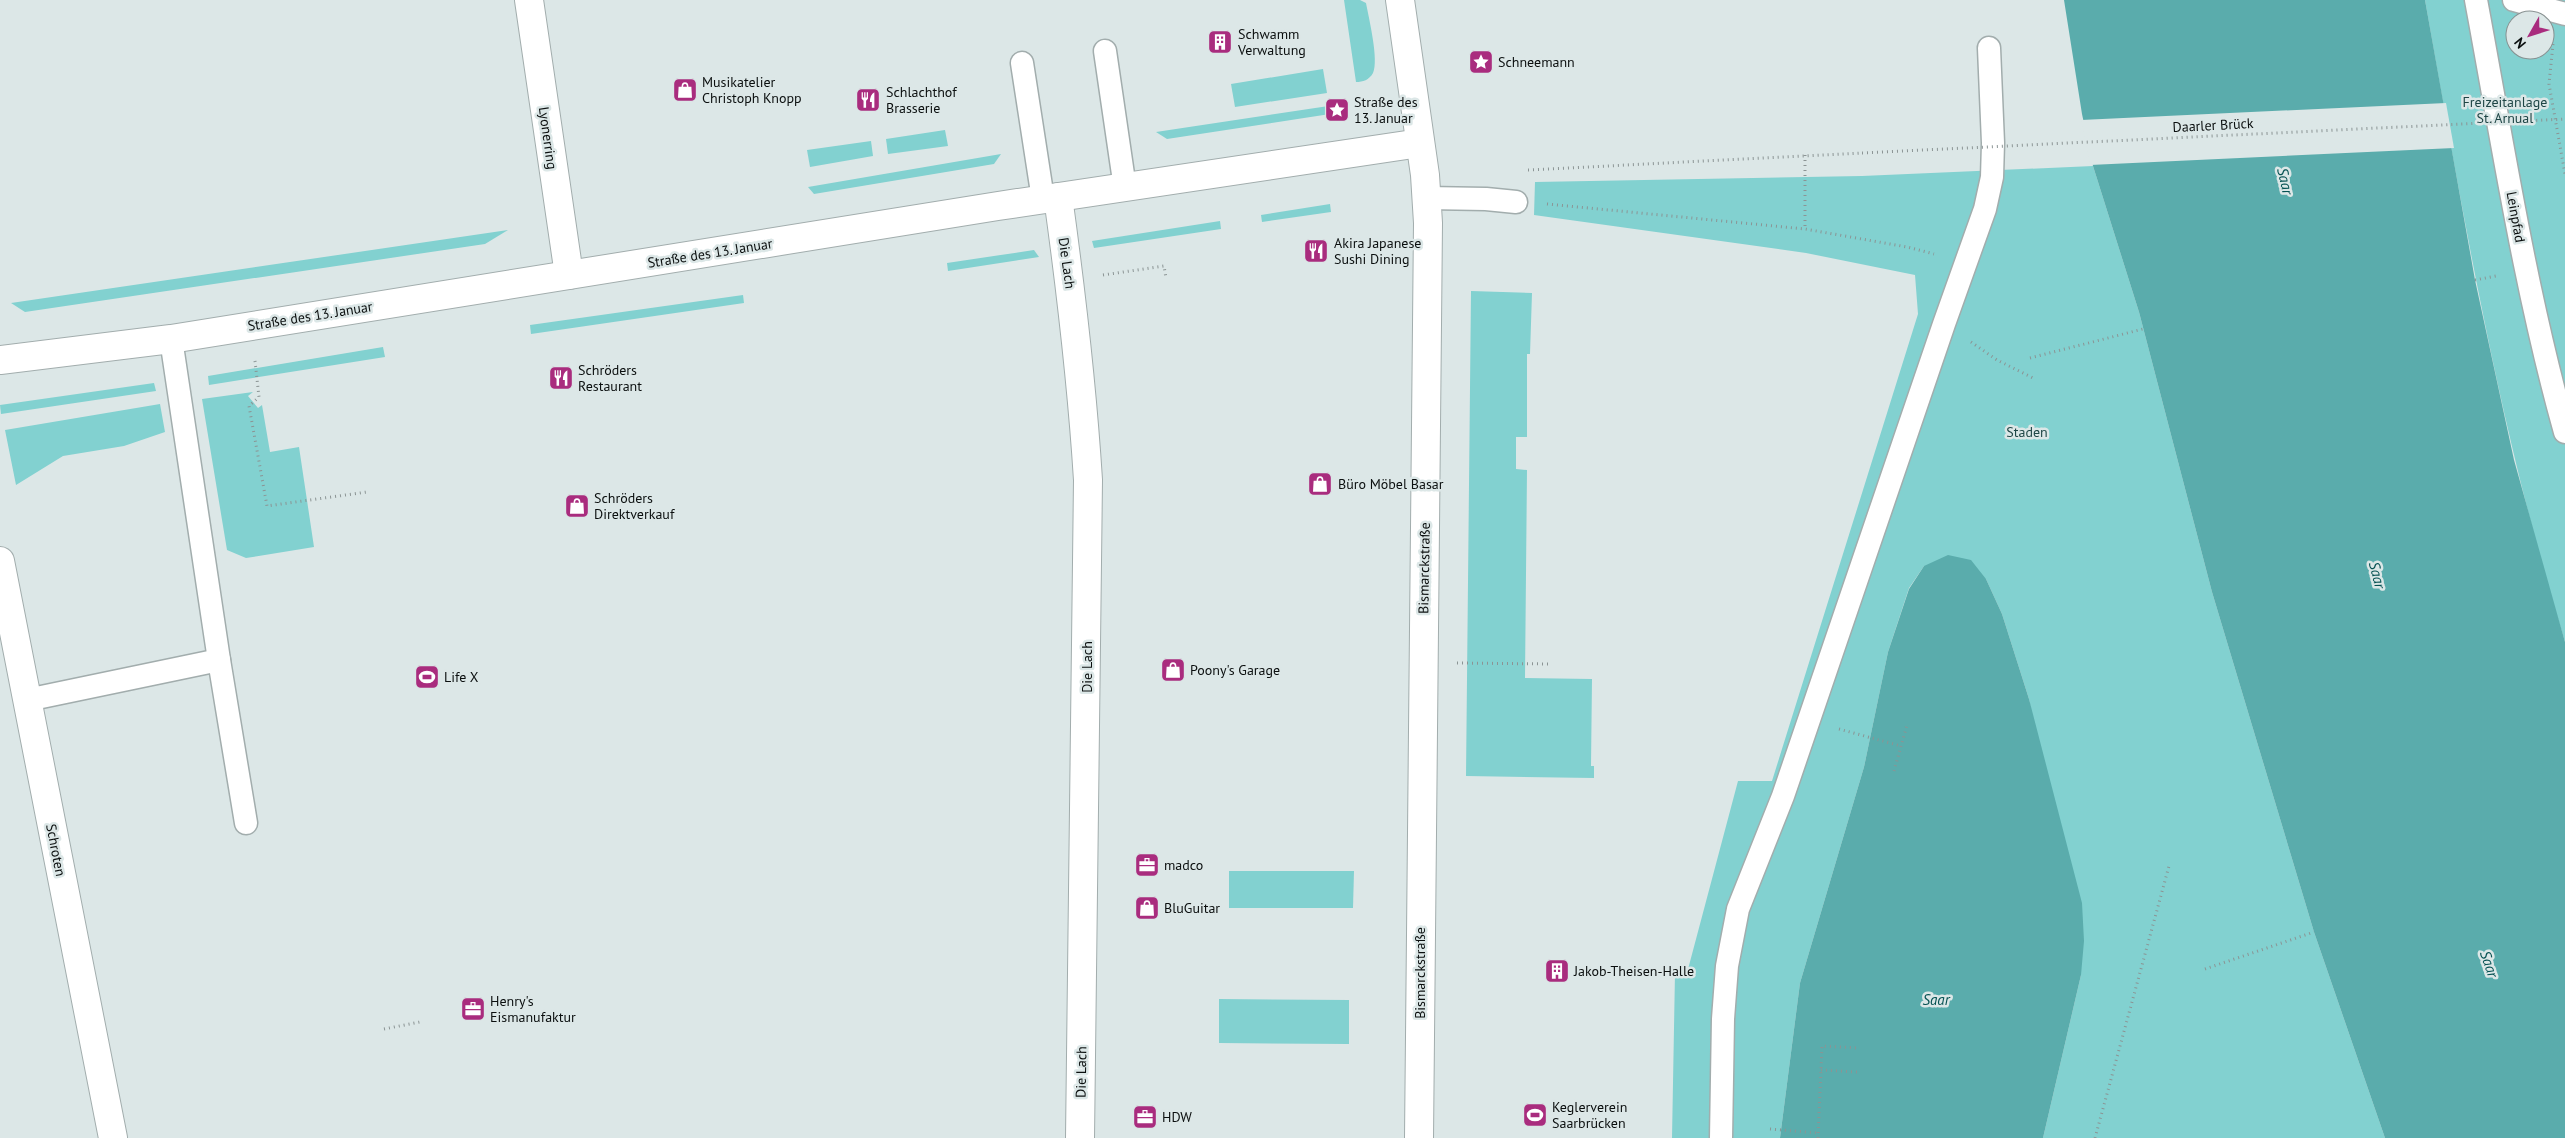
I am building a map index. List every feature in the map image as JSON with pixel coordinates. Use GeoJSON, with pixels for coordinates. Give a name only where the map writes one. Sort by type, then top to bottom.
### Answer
{"type":"FeatureCollection","features":[{"type":"Feature","properties":{"kind":"street","name":"Lyonerring"},"geometry":{"type":"LineString","coordinates":[[529,0],[569,275]]}},
{"type":"Feature","properties":{"kind":"street","name":"Bismarckstraße"},"geometry":{"type":"LineString","coordinates":[[1400,0],[1426,198],[1428,265],[1422,663],[1419,1138]]}},
{"type":"Feature","properties":{"kind":"street","name":"Straße des 13. Januar"},"geometry":{"type":"LineString","coordinates":[[0,360],[171,339],[1050,198],[1420,143]]}},
{"type":"Feature","properties":{"kind":"street","name":"Die Lach"},"geometry":{"type":"LineString","coordinates":[[1050,198],[1070,280],[1084,410],[1088,480],[1080,1138]]}},
{"type":"Feature","properties":{"kind":"street","name":"Schroten"},"geometry":{"type":"LineString","coordinates":[[0,561],[114,1138]]}},
{"type":"Feature","properties":{"kind":"lane","name":"Leinpfad"},"geometry":{"type":"LineString","coordinates":[[2476,0],[2525,269],[2546,364],[2565,432]]}},
{"type":"Feature","properties":{"kind":"lane"},"geometry":{"type":"LineString","coordinates":[[2514,0],[2562,14]]}},
{"type":"Feature","properties":{"kind":"lane"},"geometry":{"type":"LineString","coordinates":[[1720,1138],[1724,1010],[1728,966],[1738,909],[1783,796],[1944,324],[1986,209],[1992,177],[1994,143],[1989,48]]}},
{"type":"Feature","properties":{"kind":"lane"},"geometry":{"type":"LineString","coordinates":[[1104,52],[1124,188]]}},
{"type":"Feature","properties":{"kind":"lane"},"geometry":{"type":"LineString","coordinates":[[1022,64],[1050,198]]}},
{"type":"Feature","properties":{"kind":"lane"},"geometry":{"type":"LineString","coordinates":[[1426,198],[1516,202]]}},
{"type":"Feature","properties":{"kind":"lane"},"geometry":{"type":"LineString","coordinates":[[171,339],[219,660],[246,823]]}},
{"type":"Feature","properties":{"kind":"lane"},"geometry":{"type":"LineString","coordinates":[[27,700],[219,660]]}},
{"type":"Feature","properties":{"kind":"path"},"geometry":{"type":"LineString","coordinates":[[2562,14],[2552,48],[2549,84],[2565,174]]}},
{"type":"Feature","properties":{"kind":"path","name":"Daarler Brück"},"geometry":{"type":"LineString","coordinates":[[1518,170],[2565,119]]}},
{"type":"Feature","properties":{"kind":"path"},"geometry":{"type":"LineString","coordinates":[[1805,155],[1805,230]]}},
{"type":"Feature","properties":{"kind":"path"},"geometry":{"type":"LineString","coordinates":[[1516,202],[1805,230],[1907,247],[1936,254],[1965,267]]}},
{"type":"Feature","properties":{"kind":"path"},"geometry":{"type":"LineString","coordinates":[[1070,280],[1164,266],[1166,278]]}},
{"type":"Feature","properties":{"kind":"path"},"geometry":{"type":"LineString","coordinates":[[1944,324],[1997,360],[2035,379]]}},
{"type":"Feature","properties":{"kind":"path"},"geometry":{"type":"LineString","coordinates":[[2030,358],[2143,329]]}},
{"type":"Feature","properties":{"kind":"path"},"geometry":{"type":"LineString","coordinates":[[260,397],[249,406],[267,506],[367,492]]}},
{"type":"Feature","properties":{"kind":"path"},"geometry":{"type":"LineString","coordinates":[[1422,663],[1552,664]]}},
{"type":"Feature","properties":{"kind":"path"},"geometry":{"type":"LineString","coordinates":[[1894,771],[1907,725]]}},
{"type":"Feature","properties":{"kind":"path"},"geometry":{"type":"LineString","coordinates":[[1836,728],[1901,746]]}},
{"type":"Feature","properties":{"kind":"path"},"geometry":{"type":"LineString","coordinates":[[2095,1138],[2169,866]]}},
{"type":"Feature","properties":{"kind":"path"},"geometry":{"type":"LineString","coordinates":[[2205,970],[2314,932]]}},
{"type":"Feature","properties":{"kind":"path"},"geometry":{"type":"LineString","coordinates":[[384,1028],[420,1022]]}},
{"type":"Feature","properties":{"kind":"path"},"geometry":{"type":"LineString","coordinates":[[1770,1129],[1818,1136],[1822,1046],[1858,1048]]}},
{"type":"Feature","properties":{"kind":"path"},"geometry":{"type":"LineString","coordinates":[[1821,1070],[1856,1072]]}},
{"type":"Feature","properties":{"kind":"green space"},"geometry":{"type":"Polygon","coordinates":[[[1344,0],[1360,0],[1366,3],[1373,39],[1375,67],[1370,77],[1361,82],[1356,82],[1344,0]]]}},
{"type":"Feature","properties":{"kind":"green space","name":"Freizeitanlage St. Arnual"},"geometry":{"type":"Polygon","coordinates":[[[2425,0],[2565,0],[2565,642],[2521,483],[2502,404],[2469,243],[2425,0]]]}},
{"type":"Feature","properties":{"kind":"green space"},"geometry":{"type":"Polygon","coordinates":[[[1323,69],[1327,93],[1235,107],[1231,84],[1323,69]]]}},
{"type":"Feature","properties":{"kind":"green space"},"geometry":{"type":"Polygon","coordinates":[[[1342,104],[1343,112],[1167,139],[1156,132],[1342,104]]]}},
{"type":"Feature","properties":{"kind":"green space"},"geometry":{"type":"Polygon","coordinates":[[[945,130],[948,146],[888,154],[886,139],[945,130]]]}},
{"type":"Feature","properties":{"kind":"green space"},"geometry":{"type":"Polygon","coordinates":[[[871,141],[873,156],[810,167],[807,150],[871,141]]]}},
{"type":"Feature","properties":{"kind":"green space"},"geometry":{"type":"Polygon","coordinates":[[[1001,154],[994,164],[814,194],[808,187],[1001,154]]]}},
{"type":"Feature","properties":{"kind":"green space","name":"Staden"},"geometry":{"type":"Polygon","coordinates":[[[2093,166],[2139,312],[2212,592],[2314,932],[2385,1138],[2043,1138],[2081,975],[2029,699],[2002,614],[1986,579],[1924,566],[1909,588],[1888,652],[1864,767],[1800,983],[1780,1138],[1672,1138],[1675,973],[1687,973],[1738,781],[1772,781],[1918,314],[1915,275],[1806,253],[1534,215],[1535,182],[1862,176],[2093,166]]]}},
{"type":"Feature","properties":{"kind":"green space"},"geometry":{"type":"Polygon","coordinates":[[[1330,204],[1331,212],[1262,222],[1261,215],[1330,204]]]}},
{"type":"Feature","properties":{"kind":"green space"},"geometry":{"type":"Polygon","coordinates":[[[1220,221],[1221,229],[1094,248],[1092,241],[1220,221]]]}},
{"type":"Feature","properties":{"kind":"green space"},"geometry":{"type":"Polygon","coordinates":[[[508,230],[485,244],[25,312],[11,303],[508,230]]]}},
{"type":"Feature","properties":{"kind":"green space"},"geometry":{"type":"Polygon","coordinates":[[[1034,250],[1039,257],[948,271],[947,263],[1034,250]]]}},
{"type":"Feature","properties":{"kind":"green space"},"geometry":{"type":"Polygon","coordinates":[[[1471,291],[1532,293],[1530,354],[1527,354],[1527,437],[1516,437],[1516,469],[1527,470],[1525,678],[1592,679],[1591,766],[1594,766],[1594,778],[1466,776],[1471,291]]]}},
{"type":"Feature","properties":{"kind":"green space"},"geometry":{"type":"Polygon","coordinates":[[[743,295],[744,303],[531,334],[530,325],[743,295]]]}},
{"type":"Feature","properties":{"kind":"green space"},"geometry":{"type":"Polygon","coordinates":[[[383,347],[385,357],[209,385],[208,376],[383,347]]]}},
{"type":"Feature","properties":{"kind":"green space"},"geometry":{"type":"Polygon","coordinates":[[[154,383],[156,391],[1,414],[0,405],[154,383]]]}},
{"type":"Feature","properties":{"kind":"green space"},"geometry":{"type":"Polygon","coordinates":[[[253,392],[248,396],[258,408],[262,405],[270,452],[299,447],[314,547],[246,558],[227,550],[202,399],[253,392]]]}},
{"type":"Feature","properties":{"kind":"green space"},"geometry":{"type":"Polygon","coordinates":[[[160,404],[165,432],[124,446],[63,456],[16,485],[5,430],[160,404]]]}},
{"type":"Feature","properties":{"kind":"green space"},"geometry":{"type":"Polygon","coordinates":[[[1229,871],[1354,871],[1353,908],[1229,908],[1229,871]]]}},
{"type":"Feature","properties":{"kind":"green space"},"geometry":{"type":"Polygon","coordinates":[[[1219,999],[1349,1000],[1349,1044],[1219,1043],[1219,999]]]}},
{"type":"Feature","properties":{"kind":"water"},"geometry":{"type":"Polygon","coordinates":[[[2064,0],[2425,0],[2475,280],[2514,460],[2565,642],[2565,1138],[2385,1138],[2314,932],[2212,592],[2139,312],[2093,166],[2082,114],[2064,0]]]}},
{"type":"Feature","properties":{"kind":"water","name":"Saar"},"geometry":{"type":"Polygon","coordinates":[[[1948,555],[1971,560],[1986,579],[2002,614],[2029,699],[2082,903],[2084,941],[2081,975],[2043,1138],[1780,1138],[1800,983],[1864,767],[1888,652],[1909,589],[1924,566],[1948,555]]]}},
{"type":"Feature","properties":{"kind":"pier"},"geometry":{"type":"Polygon","coordinates":[[[2446,103],[2454,148],[2090,165],[2081,120],[2446,103]]]}},
{"type":"Feature","properties":{"kind":"place","name":"Schwamm Verwaltung"},"geometry":{"type":"Point","coordinates":[1220,42]}},
{"type":"Feature","properties":{"kind":"place","name":"Schneemann"},"geometry":{"type":"Point","coordinates":[1481,62]}},
{"type":"Feature","properties":{"kind":"place","name":"Musikatelier Christoph Knopp"},"geometry":{"type":"Point","coordinates":[685,90]}},
{"type":"Feature","properties":{"kind":"place","name":"Schlachthof Brasserie"},"geometry":{"type":"Point","coordinates":[868,100]}},
{"type":"Feature","properties":{"kind":"place","name":"Straße des 13. Januar"},"geometry":{"type":"Point","coordinates":[1337,110]}},
{"type":"Feature","properties":{"kind":"place","name":"Akira Japanese Sushi Dining"},"geometry":{"type":"Point","coordinates":[1316,251]}},
{"type":"Feature","properties":{"kind":"place","name":"Schröders Restaurant"},"geometry":{"type":"Point","coordinates":[561,378]}},
{"type":"Feature","properties":{"kind":"place","name":"Büro Möbel Basar"},"geometry":{"type":"Point","coordinates":[1320,484]}},
{"type":"Feature","properties":{"kind":"place","name":"Schröders Direktverkauf"},"geometry":{"type":"Point","coordinates":[577,506]}},
{"type":"Feature","properties":{"kind":"place","name":"Poony's Garage"},"geometry":{"type":"Point","coordinates":[1173,670]}},
{"type":"Feature","properties":{"kind":"place","name":"Life X"},"geometry":{"type":"Point","coordinates":[427,677]}},
{"type":"Feature","properties":{"kind":"place","name":"madco"},"geometry":{"type":"Point","coordinates":[1147,865]}},
{"type":"Feature","properties":{"kind":"place","name":"BluGuitar"},"geometry":{"type":"Point","coordinates":[1147,908]}},
{"type":"Feature","properties":{"kind":"place","name":"Jakob-Theisen-Halle"},"geometry":{"type":"Point","coordinates":[1557,971]}},
{"type":"Feature","properties":{"kind":"place","name":"Henry's Eismanufaktur"},"geometry":{"type":"Point","coordinates":[473,1009]}},
{"type":"Feature","properties":{"kind":"place","name":"Keglerverein Saarbrücken"},"geometry":{"type":"Point","coordinates":[1535,1115]}},
{"type":"Feature","properties":{"kind":"place","name":"HDW"},"geometry":{"type":"Point","coordinates":[1145,1117]}}]}
